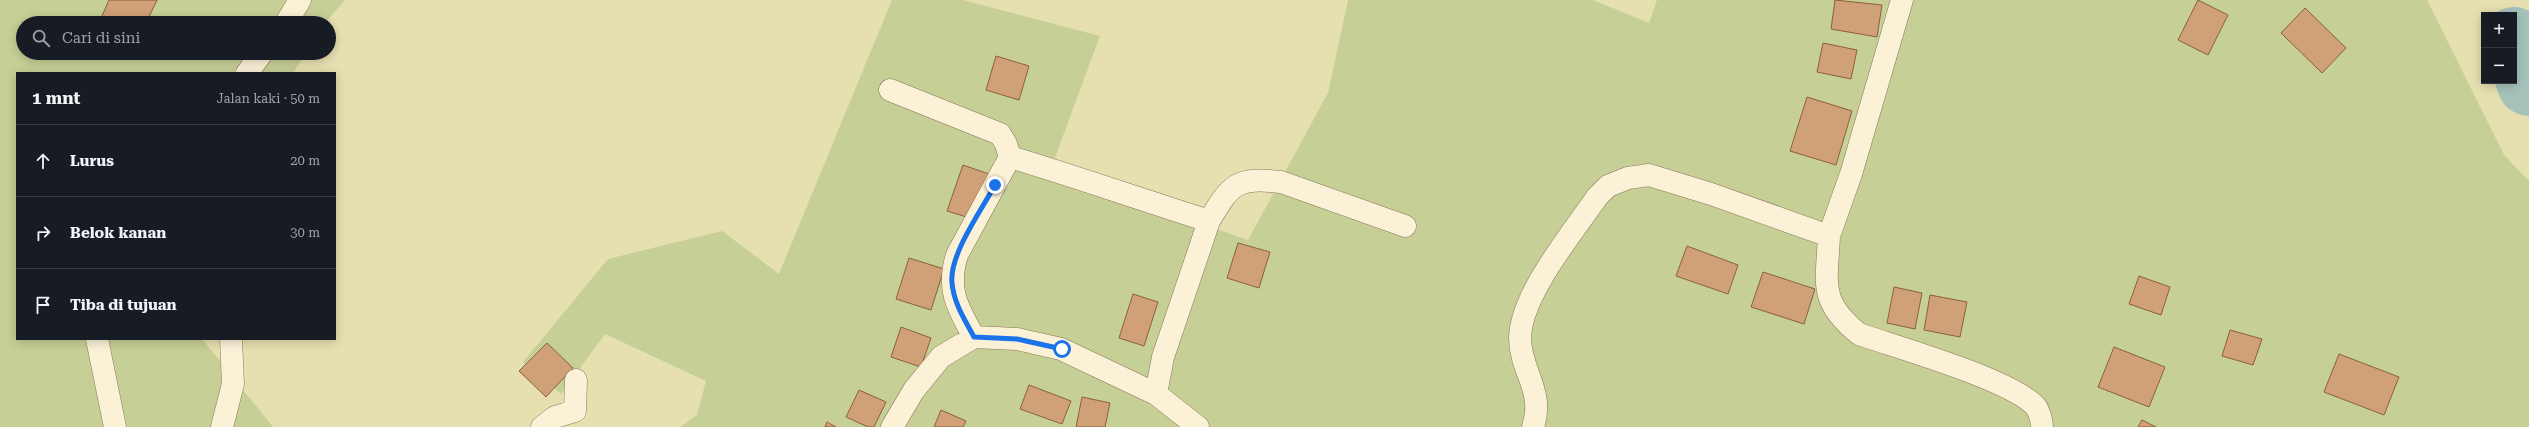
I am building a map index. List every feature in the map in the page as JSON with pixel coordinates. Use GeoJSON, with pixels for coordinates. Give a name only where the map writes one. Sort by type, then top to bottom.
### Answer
{"type":"FeatureCollection","features":[{"type":"Feature","properties":{"kind":"street"},"geometry":{"type":"LineString","coordinates":[[290,16],[300,0]]}},
{"type":"Feature","properties":{"kind":"street"},"geometry":{"type":"LineString","coordinates":[[1902,0],[1853,167],[1830,236],[1826,292],[1833,309],[1844,322],[1859,334],[1967,371],[2023,396],[2036,408],[2042,427]]}},
{"type":"Feature","properties":{"kind":"street"},"geometry":{"type":"LineString","coordinates":[[248,72],[257,60]]}},
{"type":"Feature","properties":{"kind":"street"},"geometry":{"type":"LineString","coordinates":[[890,90],[1000,134],[1006,144],[1010,157],[957,255],[952,270],[954,295],[958,309],[974,337]]}},
{"type":"Feature","properties":{"kind":"street"},"geometry":{"type":"LineString","coordinates":[[1010,157],[1096,182],[1126,195],[1209,221]]}},
{"type":"Feature","properties":{"kind":"street"},"geometry":{"type":"LineString","coordinates":[[1533,427],[1538,407],[1520,338],[1527,304],[1597,197],[1608,186],[1628,178],[1649,175],[1711,194],[1830,236]]}},
{"type":"Feature","properties":{"kind":"street"},"geometry":{"type":"LineString","coordinates":[[1156,394],[1163,357],[1209,221],[1224,196],[1233,185],[1264,180],[1281,182],[1405,226]]}},
{"type":"Feature","properties":{"kind":"street"},"geometry":{"type":"LineString","coordinates":[[892,427],[914,390],[941,357],[974,337],[1017,339],[1062,349],[1156,394],[1198,427]]}},
{"type":"Feature","properties":{"kind":"street"},"geometry":{"type":"LineString","coordinates":[[97,340],[115,427]]}},
{"type":"Feature","properties":{"kind":"street"},"geometry":{"type":"LineString","coordinates":[[222,427],[233,384],[231,340]]}},
{"type":"Feature","properties":{"kind":"street"},"geometry":{"type":"LineString","coordinates":[[542,427],[555,417],[576,419],[576,380]]}},
{"type":"Feature","properties":{"kind":"shaded area"},"geometry":{"type":"Polygon","coordinates":[[[0,0],[2529,0],[2529,427],[0,427],[0,0]]]}},
{"type":"Feature","properties":{"kind":"green space"},"geometry":{"type":"Polygon","coordinates":[[[0,0],[345,0],[331,16],[16,16],[16,60],[301,60],[294,72],[16,72],[16,340],[203,340],[273,427],[0,427],[0,0]]]}},
{"type":"Feature","properties":{"kind":"green space"},"geometry":{"type":"Polygon","coordinates":[[[892,0],[963,0],[1100,36],[1050,171],[1248,240],[1328,93],[1348,0],[1593,0],[1649,23],[1657,0],[2427,0],[2504,155],[2529,181],[2529,427],[680,427],[697,415],[706,381],[605,334],[561,394],[523,362],[608,259],[722,231],[779,274],[892,0]]]}},
{"type":"Feature","properties":{"kind":"building"},"geometry":{"type":"Polygon","coordinates":[[[109,0],[157,0],[149,16],[102,16],[109,0]]]}},
{"type":"Feature","properties":{"kind":"building"},"geometry":{"type":"Polygon","coordinates":[[[1835,0],[1882,5],[1877,37],[1831,29],[1835,0]]]}},
{"type":"Feature","properties":{"kind":"building"},"geometry":{"type":"Polygon","coordinates":[[[2198,0],[2228,15],[2208,55],[2178,40],[2198,0]]]}},
{"type":"Feature","properties":{"kind":"building"},"geometry":{"type":"Polygon","coordinates":[[[2305,8],[2346,48],[2322,73],[2281,33],[2305,8]]]}},
{"type":"Feature","properties":{"kind":"building"},"geometry":{"type":"Polygon","coordinates":[[[1823,43],[1857,50],[1851,79],[1817,72],[1823,43]]]}},
{"type":"Feature","properties":{"kind":"building"},"geometry":{"type":"Polygon","coordinates":[[[996,56],[1029,66],[1019,100],[986,90],[996,56]]]}},
{"type":"Feature","properties":{"kind":"building"},"geometry":{"type":"Polygon","coordinates":[[[1807,97],[1852,111],[1836,165],[1790,151],[1807,97]]]}},
{"type":"Feature","properties":{"kind":"building"},"geometry":{"type":"Polygon","coordinates":[[[963,165],[989,174],[973,219],[947,211],[963,165]]]}},
{"type":"Feature","properties":{"kind":"building"},"geometry":{"type":"Polygon","coordinates":[[[1238,243],[1270,252],[1259,288],[1227,278],[1238,243]]]}},
{"type":"Feature","properties":{"kind":"building"},"geometry":{"type":"Polygon","coordinates":[[[1687,246],[1738,265],[1728,294],[1676,276],[1687,246]]]}},
{"type":"Feature","properties":{"kind":"building"},"geometry":{"type":"Polygon","coordinates":[[[909,258],[944,269],[931,310],[896,299],[909,258]]]}},
{"type":"Feature","properties":{"kind":"building"},"geometry":{"type":"Polygon","coordinates":[[[1763,272],[1815,289],[1804,324],[1751,307],[1763,272]]]}},
{"type":"Feature","properties":{"kind":"building"},"geometry":{"type":"Polygon","coordinates":[[[2139,276],[2170,287],[2161,315],[2129,304],[2139,276]]]}},
{"type":"Feature","properties":{"kind":"building"},"geometry":{"type":"Polygon","coordinates":[[[1894,287],[1922,293],[1915,329],[1887,323],[1894,287]]]}},
{"type":"Feature","properties":{"kind":"building"},"geometry":{"type":"Polygon","coordinates":[[[1133,294],[1158,302],[1144,346],[1119,338],[1133,294]]]}},
{"type":"Feature","properties":{"kind":"building"},"geometry":{"type":"Polygon","coordinates":[[[1930,295],[1967,302],[1960,337],[1924,330],[1930,295]]]}},
{"type":"Feature","properties":{"kind":"building"},"geometry":{"type":"Polygon","coordinates":[[[901,327],[931,338],[921,367],[891,357],[901,327]]]}},
{"type":"Feature","properties":{"kind":"building"},"geometry":{"type":"Polygon","coordinates":[[[2230,330],[2262,339],[2253,365],[2222,356],[2230,330]]]}},
{"type":"Feature","properties":{"kind":"building"},"geometry":{"type":"Polygon","coordinates":[[[547,343],[573,368],[546,397],[519,371],[547,343]]]}},
{"type":"Feature","properties":{"kind":"building"},"geometry":{"type":"Polygon","coordinates":[[[2114,347],[2165,367],[2149,407],[2098,387],[2114,347]]]}},
{"type":"Feature","properties":{"kind":"building"},"geometry":{"type":"Polygon","coordinates":[[[2339,354],[2399,377],[2384,415],[2324,392],[2339,354]]]}},
{"type":"Feature","properties":{"kind":"building"},"geometry":{"type":"Polygon","coordinates":[[[1029,385],[1071,401],[1062,424],[1020,409],[1029,385]]]}},
{"type":"Feature","properties":{"kind":"building"},"geometry":{"type":"Polygon","coordinates":[[[859,390],[886,402],[874,427],[868,427],[846,417],[859,390]]]}},
{"type":"Feature","properties":{"kind":"building"},"geometry":{"type":"Polygon","coordinates":[[[1082,397],[1110,403],[1105,427],[1076,427],[1082,397]]]}},
{"type":"Feature","properties":{"kind":"building"},"geometry":{"type":"Polygon","coordinates":[[[941,410],[966,421],[963,427],[934,427],[941,410]]]}},
{"type":"Feature","properties":{"kind":"building"},"geometry":{"type":"Polygon","coordinates":[[[2142,420],[2156,427],[2138,427],[2142,420]]]}},
{"type":"Feature","properties":{"kind":"building"},"geometry":{"type":"Polygon","coordinates":[[[827,422],[836,427],[825,427],[827,422]]]}},
{"type":"Feature","properties":{"kind":"waterway"},"geometry":{"type":"LineString","coordinates":[[2517,48],[2529,84]]}},
{"type":"Feature","properties":{"kind":"route"},"geometry":{"type":"LineString","coordinates":[[995,185],[957,255],[952,270],[952,283],[958,309],[974,337],[1017,339],[1062,349]]}}]}
